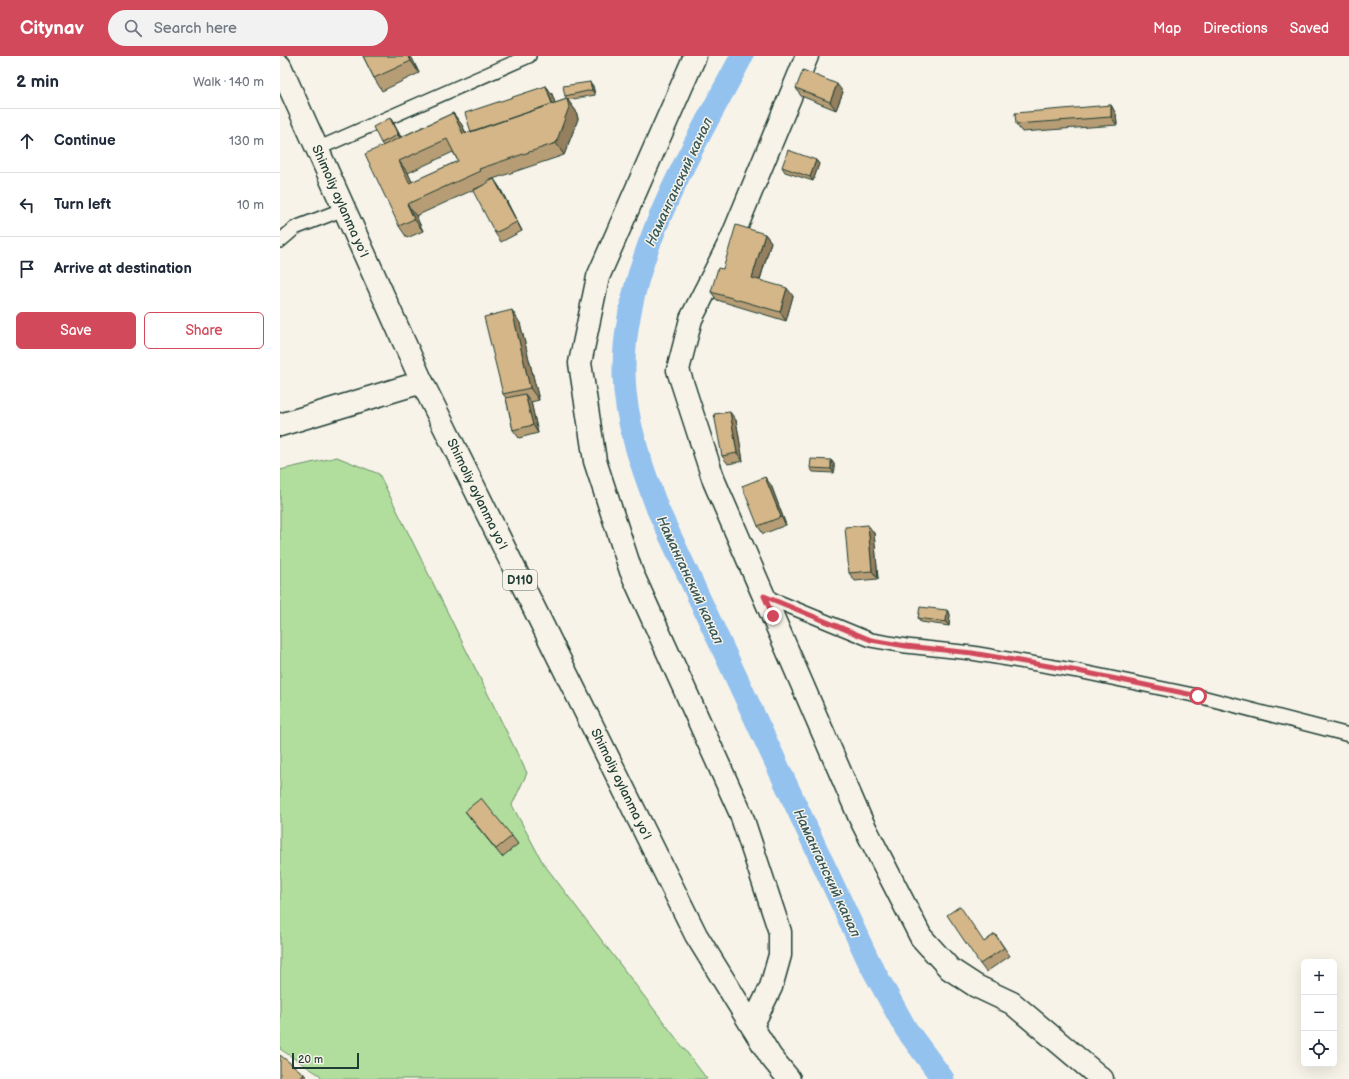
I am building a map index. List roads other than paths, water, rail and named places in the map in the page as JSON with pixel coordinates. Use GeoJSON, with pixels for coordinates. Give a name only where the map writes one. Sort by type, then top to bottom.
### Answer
{"type":"FeatureCollection","features":[{"type":"Feature","properties":{"kind":"street"},"geometry":{"type":"LineString","coordinates":[[695,56],[598,276],[580,363],[595,461],[631,571],[741,814],[780,932],[780,955],[770,987],[752,1026]]}},
{"type":"Feature","properties":{"kind":"street"},"geometry":{"type":"LineString","coordinates":[[807,56],[730,240],[691,319],[678,370],[714,481],[860,818],[922,937],[950,969],[976,986],[1012,1003],[1102,1079]]}},
{"type":"Feature","properties":{"kind":"street","name":"Shimoliy aylanma yoʻl"},"geometry":{"type":"LineString","coordinates":[[280,66],[422,382],[696,935],[771,1057],[789,1079]]}},
{"type":"Feature","properties":{"kind":"street"},"geometry":{"type":"LineString","coordinates":[[280,425],[422,382]]}},
{"type":"Feature","properties":{"kind":"lane"},"geometry":{"type":"LineString","coordinates":[[317,149],[530,56]]}},
{"type":"Feature","properties":{"kind":"lane"},"geometry":{"type":"LineString","coordinates":[[280,241],[295,228],[344,209]]}},
{"type":"Feature","properties":{"kind":"lane"},"geometry":{"type":"LineString","coordinates":[[764,596],[871,640],[906,646],[972,653],[1078,671],[1198,696],[1349,735]]}},
{"type":"Feature","properties":{"kind":"waterway","name":"Наманганский канал"},"geometry":{"type":"LineString","coordinates":[[742,56],[682,170],[663,210],[647,250],[634,291],[626,333],[624,375],[627,410],[640,461],[658,510],[869,962],[906,1029],[943,1079]]}}]}
